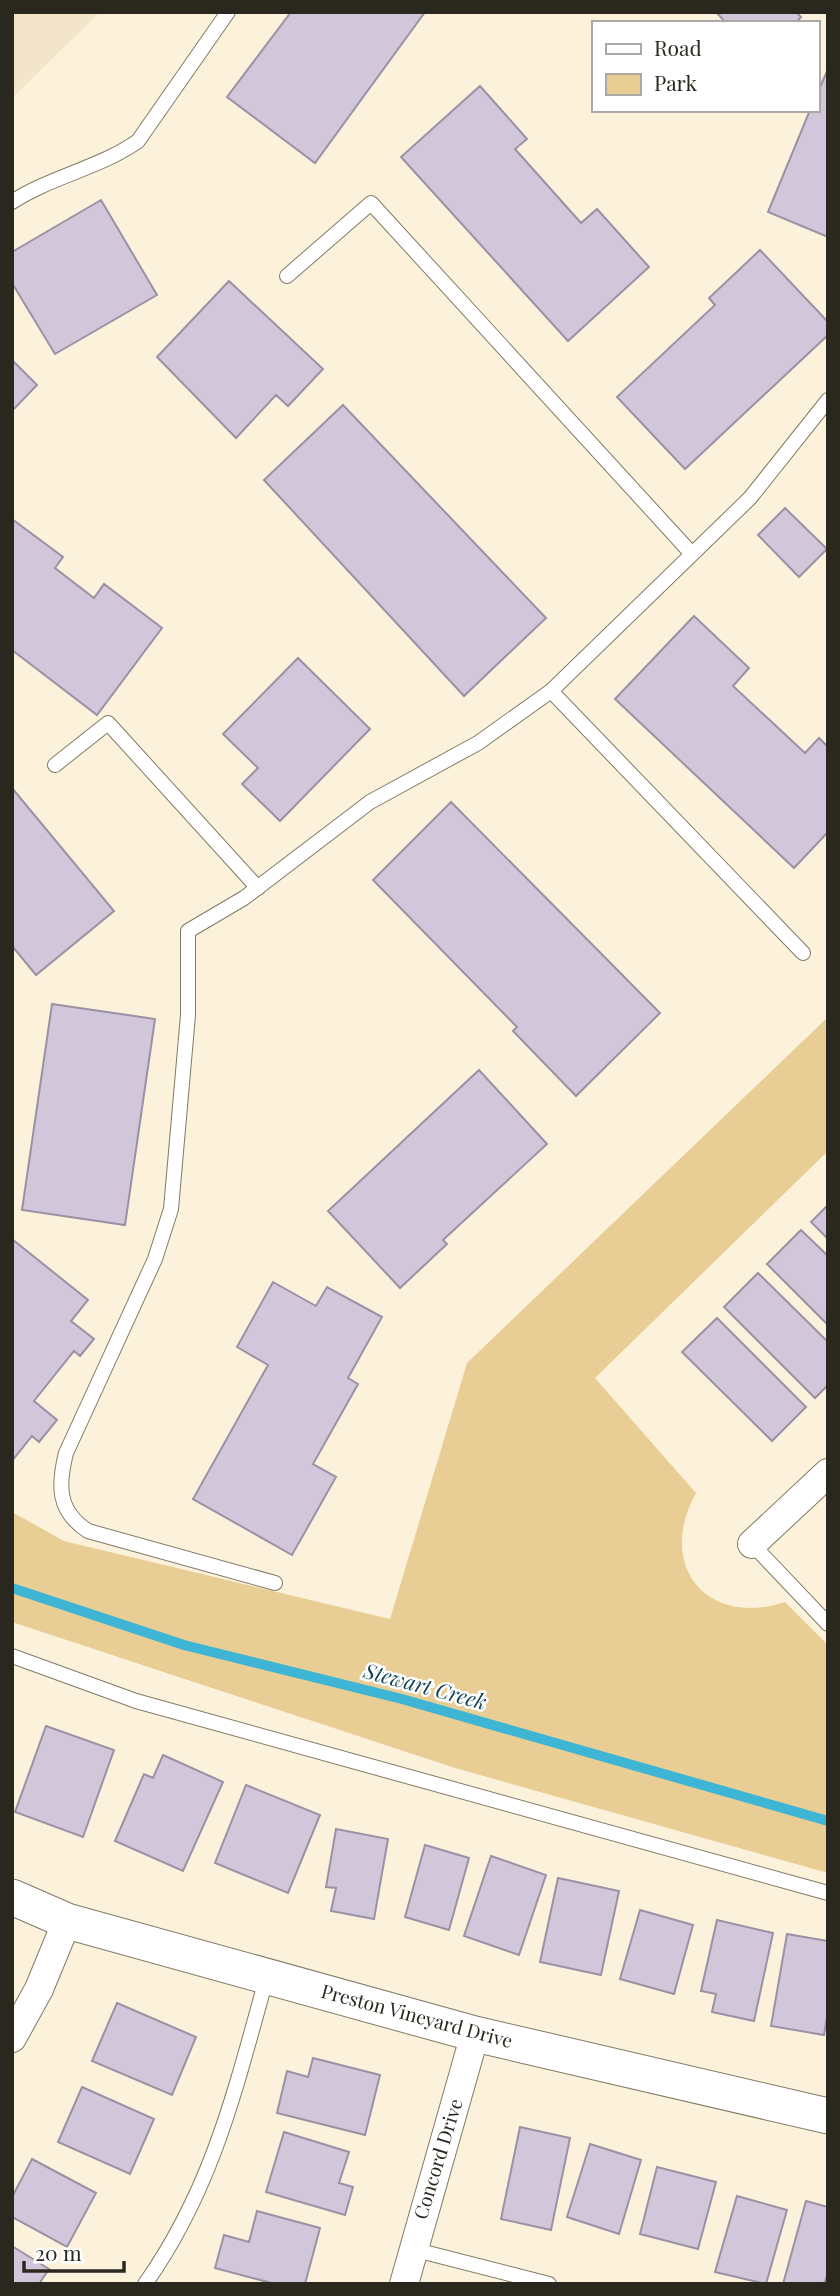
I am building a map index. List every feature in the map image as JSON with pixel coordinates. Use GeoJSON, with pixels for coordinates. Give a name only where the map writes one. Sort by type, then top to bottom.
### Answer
{"type":"FeatureCollection","features":[{"type":"Feature","properties":{"kind":"street"},"geometry":{"type":"LineString","coordinates":[[752,1544],[828,1473]]}},
{"type":"Feature","properties":{"kind":"street","name":"Preston Vineyard Drive"},"geometry":{"type":"LineString","coordinates":[[12,1897],[67,1921],[475,2034],[828,2116]]}},
{"type":"Feature","properties":{"kind":"street"},"geometry":{"type":"LineString","coordinates":[[12,2039],[39,1989],[67,1921]]}},
{"type":"Feature","properties":{"kind":"street","name":"Concord Drive"},"geometry":{"type":"LineString","coordinates":[[404,2284],[475,2034]]}},
{"type":"Feature","properties":{"kind":"lane"},"geometry":{"type":"LineString","coordinates":[[12,202],[60,177],[119,155],[138,141],[229,12]]}},
{"type":"Feature","properties":{"kind":"lane"},"geometry":{"type":"LineString","coordinates":[[287,276],[371,203],[692,554]]}},
{"type":"Feature","properties":{"kind":"lane"},"geometry":{"type":"LineString","coordinates":[[275,1583],[88,1531],[70,1515],[60,1493],[66,1453],[155,1259],[171,1209],[188,1015],[188,931],[219,915],[258,888],[370,802],[478,743],[551,691],[750,498],[828,400]]}},
{"type":"Feature","properties":{"kind":"lane"},"geometry":{"type":"LineString","coordinates":[[551,691],[803,953]]}},
{"type":"Feature","properties":{"kind":"lane"},"geometry":{"type":"LineString","coordinates":[[55,765],[108,723],[258,888]]}},
{"type":"Feature","properties":{"kind":"lane"},"geometry":{"type":"LineString","coordinates":[[752,1544],[828,1624]]}},
{"type":"Feature","properties":{"kind":"lane"},"geometry":{"type":"LineString","coordinates":[[12,1656],[136,1701],[828,1893]]}},
{"type":"Feature","properties":{"kind":"lane"},"geometry":{"type":"LineString","coordinates":[[145,2284],[186,2218],[211,2166],[268,1975]]}},
{"type":"Feature","properties":{"kind":"lane"},"geometry":{"type":"LineString","coordinates":[[412,2249],[550,2284]]}},
{"type":"Feature","properties":{"kind":"shaded area"},"geometry":{"type":"Polygon","coordinates":[[[12,12],[100,12],[12,98],[12,12]]]}},
{"type":"Feature","properties":{"kind":"green space"},"geometry":{"type":"Polygon","coordinates":[[[828,1017],[828,1151],[595,1378],[696,1493],[685,1519],[682,1544],[686,1566],[696,1584],[712,1598],[732,1606],[757,1608],[785,1602],[828,1645],[828,1873],[455,1768],[12,1622],[12,1512],[64,1541],[390,1619],[467,1363],[828,1017]]]}},
{"type":"Feature","properties":{"kind":"building"},"geometry":{"type":"Polygon","coordinates":[[[291,12],[425,12],[315,163],[227,97],[291,12]]]}},
{"type":"Feature","properties":{"kind":"building"},"geometry":{"type":"Polygon","coordinates":[[[716,12],[796,12],[801,17],[798,21],[724,21],[716,12]]]}},
{"type":"Feature","properties":{"kind":"building"},"geometry":{"type":"Polygon","coordinates":[[[828,69],[828,237],[768,212],[809,112],[819,112],[819,89],[828,69]]]}},
{"type":"Feature","properties":{"kind":"building"},"geometry":{"type":"Polygon","coordinates":[[[480,86],[527,139],[515,149],[581,223],[597,209],[649,267],[568,341],[401,157],[480,86]]]}},
{"type":"Feature","properties":{"kind":"building"},"geometry":{"type":"Polygon","coordinates":[[[101,200],[157,295],[55,354],[12,283],[12,252],[101,200]]]}},
{"type":"Feature","properties":{"kind":"building"},"geometry":{"type":"Polygon","coordinates":[[[760,250],[828,322],[828,335],[685,469],[617,397],[715,305],[709,298],[760,250]]]}},
{"type":"Feature","properties":{"kind":"building"},"geometry":{"type":"Polygon","coordinates":[[[229,281],[323,369],[288,406],[276,395],[236,438],[157,357],[229,281]]]}},
{"type":"Feature","properties":{"kind":"building"},"geometry":{"type":"Polygon","coordinates":[[[12,360],[37,385],[12,411],[12,360]]]}},
{"type":"Feature","properties":{"kind":"building"},"geometry":{"type":"Polygon","coordinates":[[[343,405],[546,618],[464,696],[264,480],[343,405]]]}},
{"type":"Feature","properties":{"kind":"building"},"geometry":{"type":"Polygon","coordinates":[[[785,508],[827,549],[799,577],[758,535],[785,508]]]}},
{"type":"Feature","properties":{"kind":"building"},"geometry":{"type":"Polygon","coordinates":[[[12,519],[63,557],[55,568],[94,598],[104,584],[162,628],[97,715],[12,650],[12,519]]]}},
{"type":"Feature","properties":{"kind":"building"},"geometry":{"type":"Polygon","coordinates":[[[694,616],[749,668],[733,686],[805,753],[819,738],[828,747],[828,832],[794,868],[615,699],[694,616]]]}},
{"type":"Feature","properties":{"kind":"building"},"geometry":{"type":"Polygon","coordinates":[[[298,658],[370,729],[280,821],[242,784],[258,768],[223,734],[298,658]]]}},
{"type":"Feature","properties":{"kind":"building"},"geometry":{"type":"Polygon","coordinates":[[[12,788],[114,911],[36,975],[12,946],[12,788]]]}},
{"type":"Feature","properties":{"kind":"building"},"geometry":{"type":"Polygon","coordinates":[[[451,802],[660,1013],[576,1096],[513,1031],[517,1027],[373,880],[451,802]]]}},
{"type":"Feature","properties":{"kind":"building"},"geometry":{"type":"Polygon","coordinates":[[[52,1004],[155,1019],[125,1225],[22,1210],[52,1004]]]}},
{"type":"Feature","properties":{"kind":"building"},"geometry":{"type":"Polygon","coordinates":[[[479,1070],[547,1144],[443,1240],[447,1244],[400,1288],[328,1211],[479,1070]]]}},
{"type":"Feature","properties":{"kind":"building"},"geometry":{"type":"Polygon","coordinates":[[[828,1205],[828,1239],[811,1222],[828,1205]]]}},
{"type":"Feature","properties":{"kind":"building"},"geometry":{"type":"Polygon","coordinates":[[[801,1230],[828,1256],[828,1325],[767,1264],[801,1230]]]}},
{"type":"Feature","properties":{"kind":"building"},"geometry":{"type":"Polygon","coordinates":[[[12,1239],[88,1300],[71,1321],[94,1339],[80,1356],[74,1351],[34,1401],[57,1420],[39,1442],[32,1436],[12,1461],[12,1239]]]}},
{"type":"Feature","properties":{"kind":"building"},"geometry":{"type":"Polygon","coordinates":[[[758,1273],[828,1342],[828,1385],[815,1398],[724,1307],[758,1273]]]}},
{"type":"Feature","properties":{"kind":"building"},"geometry":{"type":"Polygon","coordinates":[[[273,1282],[316,1306],[327,1287],[382,1317],[348,1378],[358,1384],[313,1464],[336,1477],[292,1555],[193,1499],[268,1365],[237,1347],[273,1282]]]}},
{"type":"Feature","properties":{"kind":"building"},"geometry":{"type":"Polygon","coordinates":[[[717,1318],[806,1407],[772,1441],[682,1352],[717,1318]]]}},
{"type":"Feature","properties":{"kind":"building"},"geometry":{"type":"Polygon","coordinates":[[[46,1726],[114,1750],[83,1837],[15,1812],[46,1726]]]}},
{"type":"Feature","properties":{"kind":"building"},"geometry":{"type":"Polygon","coordinates":[[[163,1755],[223,1782],[183,1871],[115,1841],[144,1774],[153,1778],[163,1755]]]}},
{"type":"Feature","properties":{"kind":"building"},"geometry":{"type":"Polygon","coordinates":[[[246,1785],[320,1815],[288,1893],[215,1863],[246,1785]]]}},
{"type":"Feature","properties":{"kind":"building"},"geometry":{"type":"Polygon","coordinates":[[[336,1829],[388,1839],[374,1919],[331,1911],[336,1888],[326,1887],[336,1829]]]}},
{"type":"Feature","properties":{"kind":"building"},"geometry":{"type":"Polygon","coordinates":[[[425,1845],[469,1858],[449,1930],[405,1917],[425,1845]]]}},
{"type":"Feature","properties":{"kind":"building"},"geometry":{"type":"Polygon","coordinates":[[[491,1856],[546,1875],[519,1955],[464,1936],[491,1856]]]}},
{"type":"Feature","properties":{"kind":"building"},"geometry":{"type":"Polygon","coordinates":[[[558,1878],[619,1891],[601,1975],[540,1962],[558,1878]]]}},
{"type":"Feature","properties":{"kind":"building"},"geometry":{"type":"Polygon","coordinates":[[[640,1910],[693,1925],[674,1994],[620,1979],[640,1910]]]}},
{"type":"Feature","properties":{"kind":"building"},"geometry":{"type":"Polygon","coordinates":[[[717,1920],[773,1933],[754,2021],[712,2012],[716,1994],[701,1991],[717,1920]]]}},
{"type":"Feature","properties":{"kind":"building"},"geometry":{"type":"Polygon","coordinates":[[[787,1934],[828,1941],[828,2011],[824,2035],[771,2026],[787,1934]]]}},
{"type":"Feature","properties":{"kind":"building"},"geometry":{"type":"Polygon","coordinates":[[[117,2003],[196,2037],[172,2095],[92,2061],[117,2003]]]}},
{"type":"Feature","properties":{"kind":"building"},"geometry":{"type":"Polygon","coordinates":[[[313,2058],[380,2075],[365,2135],[277,2113],[287,2071],[308,2077],[313,2058]]]}},
{"type":"Feature","properties":{"kind":"building"},"geometry":{"type":"Polygon","coordinates":[[[82,2087],[154,2119],[130,2174],[58,2142],[82,2087]]]}},
{"type":"Feature","properties":{"kind":"building"},"geometry":{"type":"Polygon","coordinates":[[[520,2127],[570,2138],[551,2230],[501,2219],[520,2127]]]}},
{"type":"Feature","properties":{"kind":"building"},"geometry":{"type":"Polygon","coordinates":[[[284,2132],[349,2152],[339,2183],[353,2187],[345,2215],[266,2192],[284,2132]]]}},
{"type":"Feature","properties":{"kind":"building"},"geometry":{"type":"Polygon","coordinates":[[[590,2144],[641,2160],[619,2234],[567,2217],[590,2144]]]}},
{"type":"Feature","properties":{"kind":"building"},"geometry":{"type":"Polygon","coordinates":[[[32,2159],[96,2193],[67,2247],[12,2217],[12,2197],[32,2159]]]}},
{"type":"Feature","properties":{"kind":"building"},"geometry":{"type":"Polygon","coordinates":[[[657,2167],[716,2182],[698,2249],[640,2234],[657,2167]]]}},
{"type":"Feature","properties":{"kind":"building"},"geometry":{"type":"Polygon","coordinates":[[[737,2196],[787,2210],[766,2284],[715,2272],[737,2196]]]}},
{"type":"Feature","properties":{"kind":"building"},"geometry":{"type":"Polygon","coordinates":[[[806,2201],[828,2207],[828,2273],[824,2284],[783,2284],[806,2201]]]}},
{"type":"Feature","properties":{"kind":"building"},"geometry":{"type":"Polygon","coordinates":[[[257,2211],[320,2228],[305,2284],[275,2284],[215,2268],[224,2235],[249,2242],[257,2211]]]}},
{"type":"Feature","properties":{"kind":"building"},"geometry":{"type":"Polygon","coordinates":[[[12,2246],[49,2269],[39,2284],[12,2284],[12,2246]]]}},
{"type":"Feature","properties":{"kind":"waterway","name":"Stewart Creek"},"geometry":{"type":"LineString","coordinates":[[12,1588],[184,1645],[402,1699],[828,1821]]}}]}
